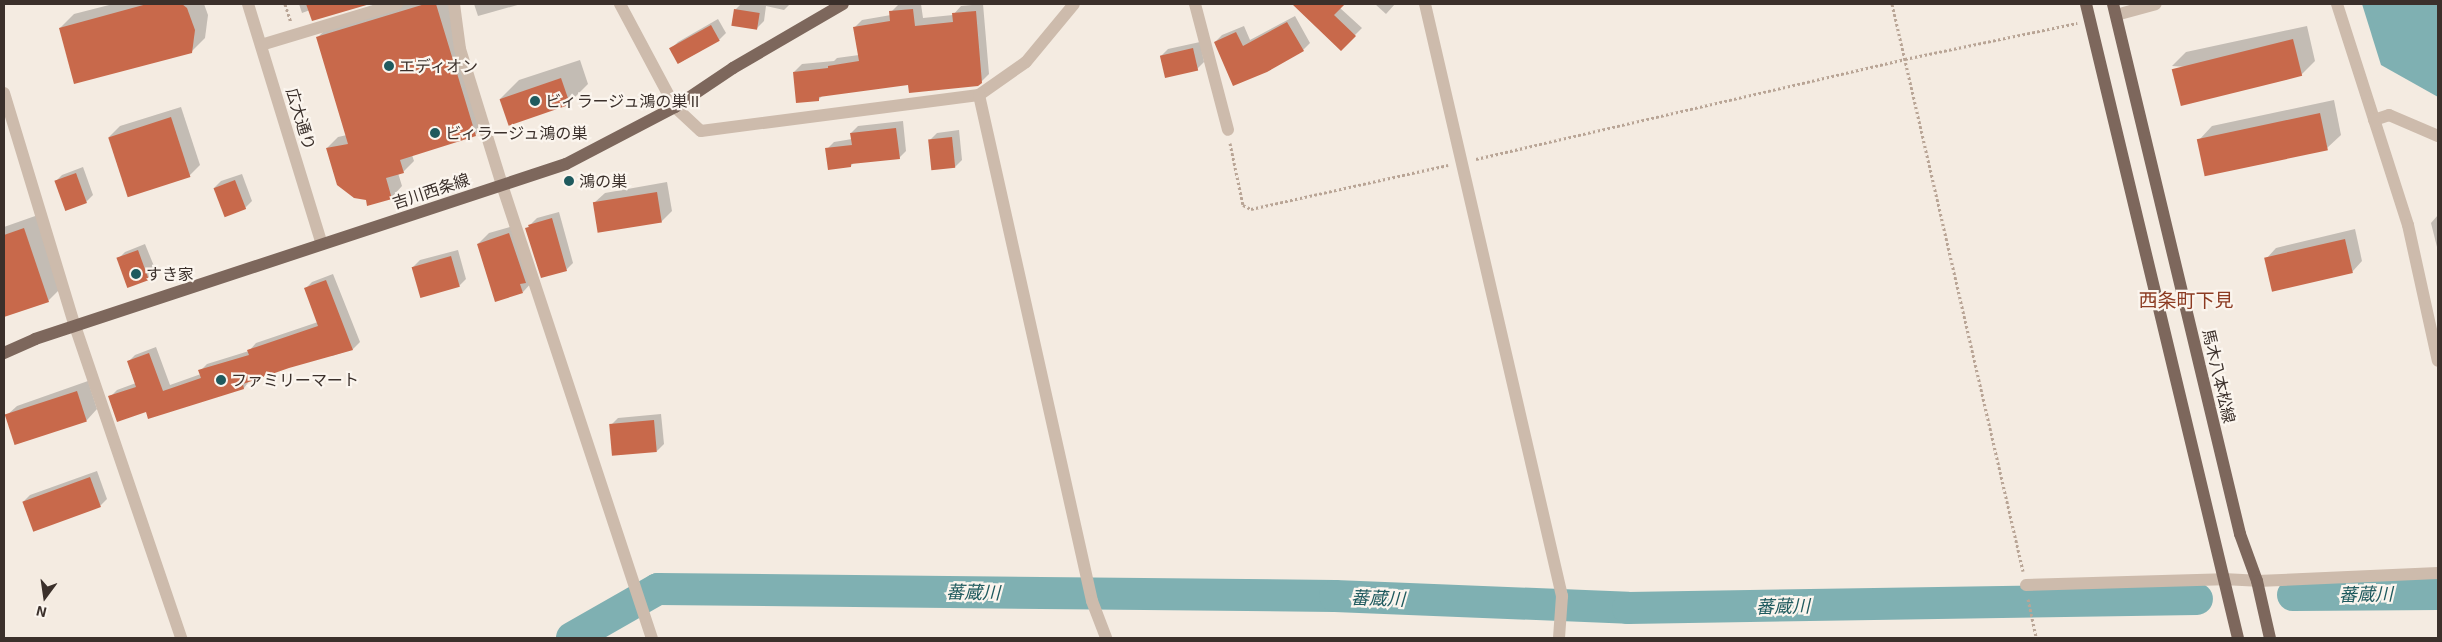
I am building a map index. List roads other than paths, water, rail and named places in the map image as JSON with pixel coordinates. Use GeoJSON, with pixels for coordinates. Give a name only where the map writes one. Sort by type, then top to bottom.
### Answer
{"type":"FeatureCollection","features":[{"type":"Feature","properties":{"kind":"main road","name":"吉川西条線"},"geometry":{"type":"LineString","coordinates":[[4,353],[75,326],[566,164],[675,107],[733,68],[842,4]]}},
{"type":"Feature","properties":{"kind":"main road"},"geometry":{"type":"LineString","coordinates":[[2086,4],[2238,638]]}},
{"type":"Feature","properties":{"kind":"main road","name":"馬木八本松線"},"geometry":{"type":"LineString","coordinates":[[2115,9],[2240,534],[2257,581],[2270,638]]}},
{"type":"Feature","properties":{"kind":"street","name":"広大通り"},"geometry":{"type":"LineString","coordinates":[[248,4],[322,244]]}},
{"type":"Feature","properties":{"kind":"street"},"geometry":{"type":"LineString","coordinates":[[261,45],[397,4]]}},
{"type":"Feature","properties":{"kind":"street"},"geometry":{"type":"LineString","coordinates":[[454,4],[460,48],[502,185],[652,638]]}},
{"type":"Feature","properties":{"kind":"street"},"geometry":{"type":"LineString","coordinates":[[620,4],[675,107],[701,132],[979,95],[1026,62],[1074,4]]}},
{"type":"Feature","properties":{"kind":"street"},"geometry":{"type":"LineString","coordinates":[[1195,4],[1228,130]]}},
{"type":"Feature","properties":{"kind":"street"},"geometry":{"type":"LineString","coordinates":[[1425,4],[1562,596],[1560,638]]}},
{"type":"Feature","properties":{"kind":"street"},"geometry":{"type":"LineString","coordinates":[[2115,9],[2156,4]]}},
{"type":"Feature","properties":{"kind":"street"},"geometry":{"type":"LineString","coordinates":[[2337,4],[2408,225],[2438,361]]}},
{"type":"Feature","properties":{"kind":"street"},"geometry":{"type":"LineString","coordinates":[[4,92],[75,326],[181,638]]}},
{"type":"Feature","properties":{"kind":"street"},"geometry":{"type":"LineString","coordinates":[[979,95],[1092,601],[1106,638]]}},
{"type":"Feature","properties":{"kind":"street"},"geometry":{"type":"LineString","coordinates":[[2374,120],[2389,115],[2438,136]]}},
{"type":"Feature","properties":{"kind":"street"},"geometry":{"type":"LineString","coordinates":[[2027,590],[2223,579],[2257,581],[2438,573]]}},
{"type":"Feature","properties":{"kind":"water"},"geometry":{"type":"Polygon","coordinates":[[[2362,4],[2438,4],[2438,97],[2381,65],[2362,4]]]}},
{"type":"Feature","properties":{"kind":"waterway","name":"蕃蔵川"},"geometry":{"type":"LineString","coordinates":[[572,638],[658,589],[1335,596],[1628,608],[2197,599]]}},
{"type":"Feature","properties":{"kind":"waterway","name":"蕃蔵川"},"geometry":{"type":"LineString","coordinates":[[2293,595],[2438,594]]}},
{"type":"Feature","properties":{"kind":"place","name":"エディオン"},"geometry":{"type":"Point","coordinates":[389,66]}},
{"type":"Feature","properties":{"kind":"place","name":"ビィラージュ鴻の巣 II"},"geometry":{"type":"Point","coordinates":[535,101]}},
{"type":"Feature","properties":{"kind":"place","name":"ビィラージュ鴻の巣"},"geometry":{"type":"Point","coordinates":[435,133]}},
{"type":"Feature","properties":{"kind":"place","name":"鴻の巣"},"geometry":{"type":"Point","coordinates":[569,181]}},
{"type":"Feature","properties":{"kind":"place","name":"すき家"},"geometry":{"type":"Point","coordinates":[136,274]}},
{"type":"Feature","properties":{"kind":"place","name":"ファミリーマート"},"geometry":{"type":"Point","coordinates":[221,380]}},
{"type":"Feature","properties":{"kind":"district","name":"西条町下見"},"geometry":{"type":"Point","coordinates":[2186,300]}}]}
